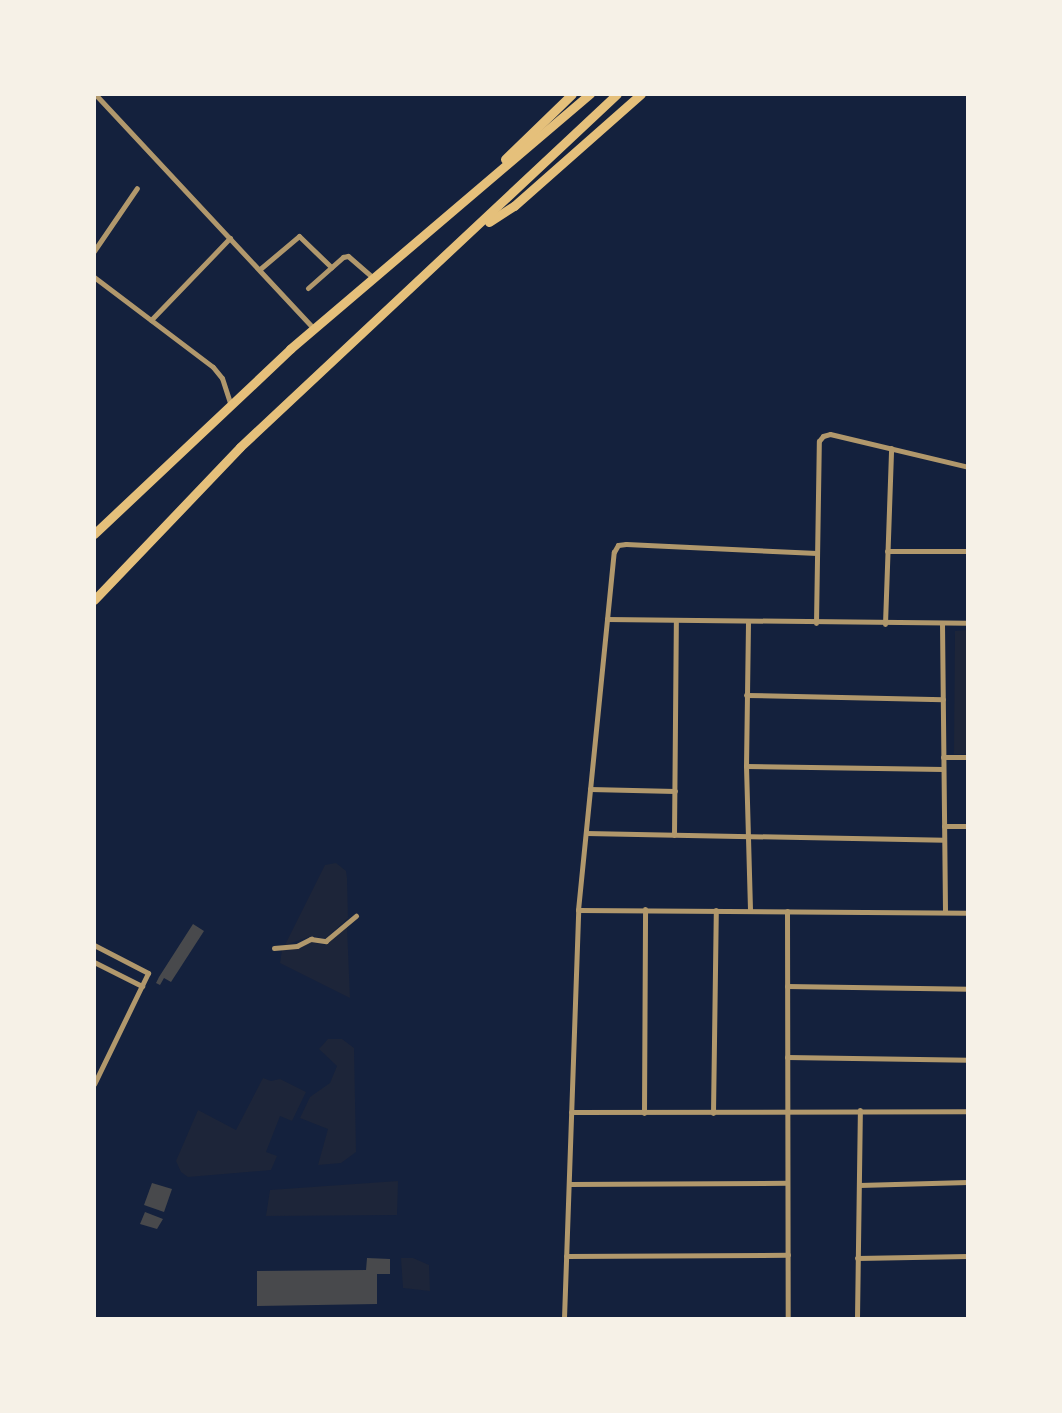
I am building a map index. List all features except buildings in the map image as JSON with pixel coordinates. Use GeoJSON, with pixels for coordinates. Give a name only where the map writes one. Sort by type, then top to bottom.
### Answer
{"type":"FeatureCollection","features":[{"type":"Feature","properties":{"kind":"highway"},"geometry":{"type":"LineString","coordinates":[[451,211],[572,94]]}},
{"type":"Feature","properties":{"kind":"highway"},"geometry":{"type":"LineString","coordinates":[[94,534],[314,329],[590,94]]}},
{"type":"Feature","properties":{"kind":"highway"},"geometry":{"type":"LineString","coordinates":[[94,600],[240,447],[473,232],[617,94]]}},
{"type":"Feature","properties":{"kind":"highway"},"geometry":{"type":"LineString","coordinates":[[473,232],[514,206],[640,94]]}},
{"type":"Feature","properties":{"kind":"street"},"geometry":{"type":"LineString","coordinates":[[94,94],[314,329]]}},
{"type":"Feature","properties":{"kind":"street"},"geometry":{"type":"LineString","coordinates":[[94,251],[136,188]]}},
{"type":"Feature","properties":{"kind":"street"},"geometry":{"type":"LineString","coordinates":[[260,270],[299,236],[331,267]]}},
{"type":"Feature","properties":{"kind":"street"},"geometry":{"type":"LineString","coordinates":[[151,320],[230,238]]}},
{"type":"Feature","properties":{"kind":"street"},"geometry":{"type":"LineString","coordinates":[[308,288],[348,256],[373,278]]}},
{"type":"Feature","properties":{"kind":"street"},"geometry":{"type":"LineString","coordinates":[[94,277],[218,372],[231,405]]}},
{"type":"Feature","properties":{"kind":"street"},"geometry":{"type":"LineString","coordinates":[[816,624],[819,441],[830,434],[968,467]]}},
{"type":"Feature","properties":{"kind":"street"},"geometry":{"type":"LineString","coordinates":[[885,624],[891,448]]}},
{"type":"Feature","properties":{"kind":"street"},"geometry":{"type":"LineString","coordinates":[[564,1318],[578,910],[614,552],[618,545],[626,544],[817,553]]}},
{"type":"Feature","properties":{"kind":"street"},"geometry":{"type":"LineString","coordinates":[[887,551],[968,551]]}},
{"type":"Feature","properties":{"kind":"street"},"geometry":{"type":"LineString","coordinates":[[607,619],[816,624],[968,623]]}},
{"type":"Feature","properties":{"kind":"street"},"geometry":{"type":"LineString","coordinates":[[674,835],[676,621]]}},
{"type":"Feature","properties":{"kind":"street"},"geometry":{"type":"LineString","coordinates":[[748,623],[746,766],[750,910]]}},
{"type":"Feature","properties":{"kind":"street"},"geometry":{"type":"LineString","coordinates":[[942,623],[945,912]]}},
{"type":"Feature","properties":{"kind":"street"},"geometry":{"type":"LineString","coordinates":[[746,695],[943,699]]}},
{"type":"Feature","properties":{"kind":"street"},"geometry":{"type":"LineString","coordinates":[[943,757],[968,757]]}},
{"type":"Feature","properties":{"kind":"street"},"geometry":{"type":"LineString","coordinates":[[746,766],[943,769]]}},
{"type":"Feature","properties":{"kind":"street"},"geometry":{"type":"LineString","coordinates":[[590,789],[675,791]]}},
{"type":"Feature","properties":{"kind":"street"},"geometry":{"type":"LineString","coordinates":[[944,826],[968,826]]}},
{"type":"Feature","properties":{"kind":"street"},"geometry":{"type":"LineString","coordinates":[[586,832],[944,840]]}},
{"type":"Feature","properties":{"kind":"street"},"geometry":{"type":"LineString","coordinates":[[644,1112],[645,909]]}},
{"type":"Feature","properties":{"kind":"street"},"geometry":{"type":"LineString","coordinates":[[578,910],[968,913]]}},
{"type":"Feature","properties":{"kind":"street"},"geometry":{"type":"LineString","coordinates":[[713,1113],[716,910]]}},
{"type":"Feature","properties":{"kind":"street"},"geometry":{"type":"LineString","coordinates":[[787,911],[788,1318]]}},
{"type":"Feature","properties":{"kind":"street"},"geometry":{"type":"LineString","coordinates":[[274,948],[297,946],[312,939],[326,941],[356,916]]}},
{"type":"Feature","properties":{"kind":"street"},"geometry":{"type":"LineString","coordinates":[[94,946],[148,973],[94,1084]]}},
{"type":"Feature","properties":{"kind":"street"},"geometry":{"type":"LineString","coordinates":[[94,962],[142,986]]}},
{"type":"Feature","properties":{"kind":"street"},"geometry":{"type":"LineString","coordinates":[[787,986],[968,989]]}},
{"type":"Feature","properties":{"kind":"street"},"geometry":{"type":"LineString","coordinates":[[787,1057],[968,1060]]}},
{"type":"Feature","properties":{"kind":"street"},"geometry":{"type":"LineString","coordinates":[[857,1318],[860,1110]]}},
{"type":"Feature","properties":{"kind":"street"},"geometry":{"type":"LineString","coordinates":[[571,1112],[968,1111]]}},
{"type":"Feature","properties":{"kind":"street"},"geometry":{"type":"LineString","coordinates":[[859,1185],[968,1182]]}},
{"type":"Feature","properties":{"kind":"street"},"geometry":{"type":"LineString","coordinates":[[569,1184],[788,1183]]}},
{"type":"Feature","properties":{"kind":"street"},"geometry":{"type":"LineString","coordinates":[[566,1256],[788,1255]]}},
{"type":"Feature","properties":{"kind":"street"},"geometry":{"type":"LineString","coordinates":[[857,1258],[968,1256]]}},
{"type":"Feature","properties":{"kind":"shaded area"},"geometry":{"type":"Polygon","coordinates":[[[967,630],[967,754],[954,754],[955,631],[967,630]]]}},
{"type":"Feature","properties":{"kind":"shaded area"},"geometry":{"type":"Polygon","coordinates":[[[336,863],[346,871],[348,918],[325,939],[312,936],[285,945],[325,865],[336,863]]]}},
{"type":"Feature","properties":{"kind":"shaded area"},"geometry":{"type":"Polygon","coordinates":[[[347,927],[350,998],[280,963],[282,950],[299,949],[311,942],[325,945],[347,927]]]}},
{"type":"Feature","properties":{"kind":"shaded area"},"geometry":{"type":"Polygon","coordinates":[[[328,1039],[342,1039],[354,1048],[356,1152],[341,1163],[318,1165],[328,1129],[300,1118],[310,1097],[330,1083],[337,1066],[319,1049],[328,1039]]]}},
{"type":"Feature","properties":{"kind":"shaded area"},"geometry":{"type":"Polygon","coordinates":[[[263,1078],[271,1081],[280,1079],[306,1092],[292,1121],[280,1116],[266,1152],[277,1156],[271,1170],[188,1177],[181,1172],[176,1161],[198,1110],[236,1130],[263,1078]]]}},
{"type":"Feature","properties":{"kind":"shaded area"},"geometry":{"type":"Polygon","coordinates":[[[398,1181],[397,1215],[266,1216],[270,1190],[398,1181]]]}},
{"type":"Feature","properties":{"kind":"shaded area"},"geometry":{"type":"Polygon","coordinates":[[[401,1258],[413,1258],[429,1265],[430,1291],[403,1288],[401,1258]]]}}]}
